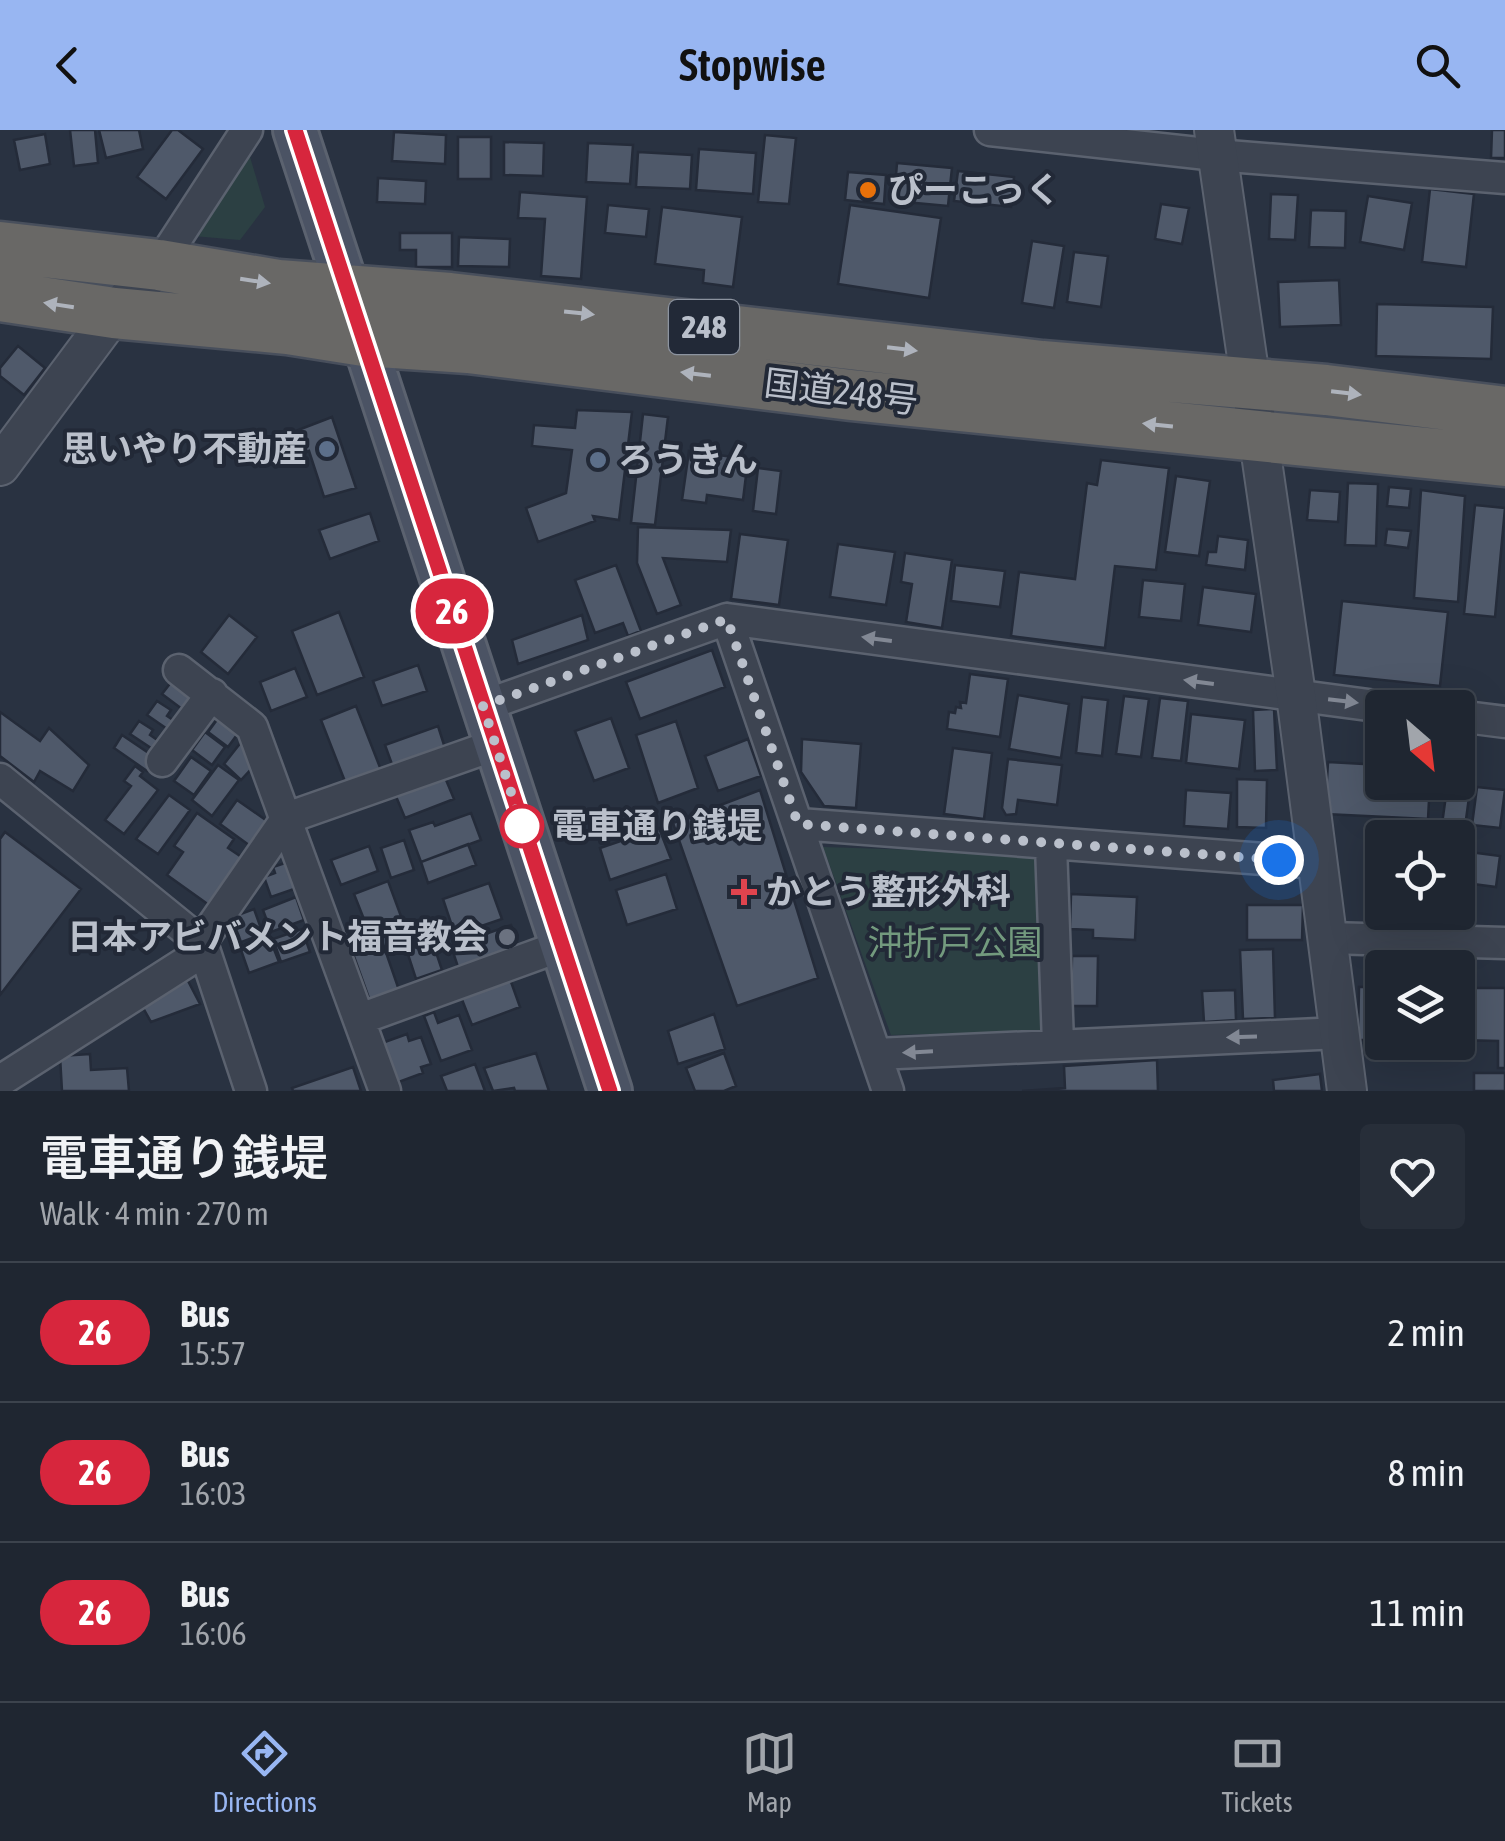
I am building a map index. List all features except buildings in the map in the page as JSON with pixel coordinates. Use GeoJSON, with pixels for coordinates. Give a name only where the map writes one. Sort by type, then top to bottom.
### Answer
{"type":"FeatureCollection","features":[{"type":"Feature","properties":{"kind":"highway","name":"国道248号"},"geometry":{"type":"LineString","coordinates":[[0,247],[159,265],[278,284],[469,300],[1042,366],[1505,412]]}},
{"type":"Feature","properties":{"kind":"highway","name":"国道248号"},"geometry":{"type":"LineString","coordinates":[[0,296],[851,395],[1505,462]]}},
{"type":"Feature","properties":{"kind":"main road"},"geometry":{"type":"LineString","coordinates":[[295,130],[562,946],[602,1089]]}},
{"type":"Feature","properties":{"kind":"street"},"geometry":{"type":"LineString","coordinates":[[0,466],[114,312],[159,265],[247,130]]}},
{"type":"Feature","properties":{"kind":"street"},"geometry":{"type":"LineString","coordinates":[[990,130],[1215,143],[1505,178]]}},
{"type":"Feature","properties":{"kind":"street"},"geometry":{"type":"LineString","coordinates":[[1215,143],[1296,695],[1347,1091]]}},
{"type":"Feature","properties":{"kind":"street"},"geometry":{"type":"LineString","coordinates":[[727,619],[888,1091]]}},
{"type":"Feature","properties":{"kind":"street"},"geometry":{"type":"LineString","coordinates":[[0,1081],[188,961],[288,818],[727,619],[1365,705]]}},
{"type":"Feature","properties":{"kind":"street"},"geometry":{"type":"LineString","coordinates":[[179,670],[252,727],[385,1091]]}},
{"type":"Feature","properties":{"kind":"street"},"geometry":{"type":"LineString","coordinates":[[162,761],[212,694]]}},
{"type":"Feature","properties":{"kind":"street"},"geometry":{"type":"LineString","coordinates":[[1475,718],[1505,722]]}},
{"type":"Feature","properties":{"kind":"street"},"geometry":{"type":"LineString","coordinates":[[0,778],[202,943],[251,1091]]}},
{"type":"Feature","properties":{"kind":"street"},"geometry":{"type":"LineString","coordinates":[[798,824],[1317,863]]}},
{"type":"Feature","properties":{"kind":"street"},"geometry":{"type":"LineString","coordinates":[[1051,845],[1058,1044]]}},
{"type":"Feature","properties":{"kind":"street"},"geometry":{"type":"LineString","coordinates":[[1329,938],[1505,943]]}},
{"type":"Feature","properties":{"kind":"street"},"geometry":{"type":"LineString","coordinates":[[360,1020],[562,946]]}},
{"type":"Feature","properties":{"kind":"street"},"geometry":{"type":"LineString","coordinates":[[876,1054],[1340,1034]]}},
{"type":"Feature","properties":{"kind":"green space"},"geometry":{"type":"Polygon","coordinates":[[[250,157],[265,207],[240,240],[193,236],[250,157]]]}},
{"type":"Feature","properties":{"kind":"green space","name":"沖折戸公園"},"geometry":{"type":"Polygon","coordinates":[[[823,847],[1042,854],[1049,1031],[891,1035],[823,847]]]}},
{"type":"Feature","properties":{"kind":"bus line","name":"26"},"geometry":{"type":"LineString","coordinates":[[295,130],[610,1091]]}},
{"type":"Feature","properties":{"kind":"place","name":"ぴーこっく"},"geometry":{"type":"Point","coordinates":[868,190]}},
{"type":"Feature","properties":{"kind":"place","name":"思いやり不動産"},"geometry":{"type":"Point","coordinates":[327,449]}},
{"type":"Feature","properties":{"kind":"place","name":"ろうきん"},"geometry":{"type":"Point","coordinates":[598,460]}},
{"type":"Feature","properties":{"kind":"place","name":"電車通り銭堤"},"geometry":{"type":"Point","coordinates":[522,826]}},
{"type":"Feature","properties":{"kind":"place","name":"かとう整形外科"},"geometry":{"type":"Point","coordinates":[744,892]}},
{"type":"Feature","properties":{"kind":"place","name":"日本アビバメント福音教会"},"geometry":{"type":"Point","coordinates":[507,937]}},
{"type":"Feature","properties":{"kind":"route"},"geometry":{"type":"LineString","coordinates":[[522,826],[483,706],[727,619],[798,824],[1279,860]]}}]}
